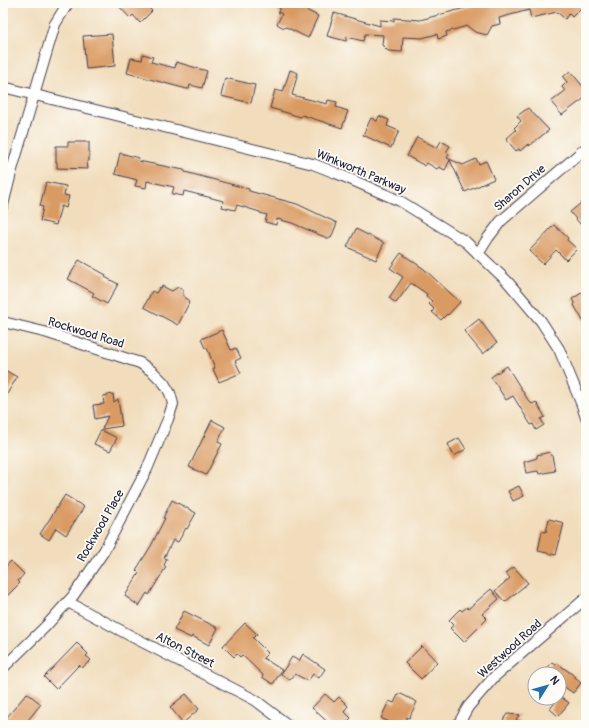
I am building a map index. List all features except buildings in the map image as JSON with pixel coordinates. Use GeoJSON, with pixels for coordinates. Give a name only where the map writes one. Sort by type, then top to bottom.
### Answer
{"type":"FeatureCollection","features":[{"type":"Feature","properties":{"kind":"street"},"geometry":{"type":"LineString","coordinates":[[3,205],[55,24],[68,3]]}},
{"type":"Feature","properties":{"kind":"street","name":"Winkworth Parkway"},"geometry":{"type":"LineString","coordinates":[[3,87],[313,164],[400,202],[466,242],[507,281],[541,321],[559,349],[586,418]]}},
{"type":"Feature","properties":{"kind":"street","name":"Sharon Drive"},"geometry":{"type":"LineString","coordinates":[[478,254],[501,221],[586,148]]}},
{"type":"Feature","properties":{"kind":"street","name":"Rockwood Road"},"geometry":{"type":"LineString","coordinates":[[3,322],[48,334],[140,363],[158,377]]}},
{"type":"Feature","properties":{"kind":"street","name":"Rockwood Place"},"geometry":{"type":"LineString","coordinates":[[3,668],[68,602],[104,551],[147,469],[168,420],[173,404],[170,393],[158,377]]}},
{"type":"Feature","properties":{"kind":"street","name":"Alton Street"},"geometry":{"type":"LineString","coordinates":[[68,602],[255,700],[288,725]]}},
{"type":"Feature","properties":{"kind":"street","name":"Westwood Road"},"geometry":{"type":"LineString","coordinates":[[458,725],[468,707],[494,677],[584,604]]}}]}
